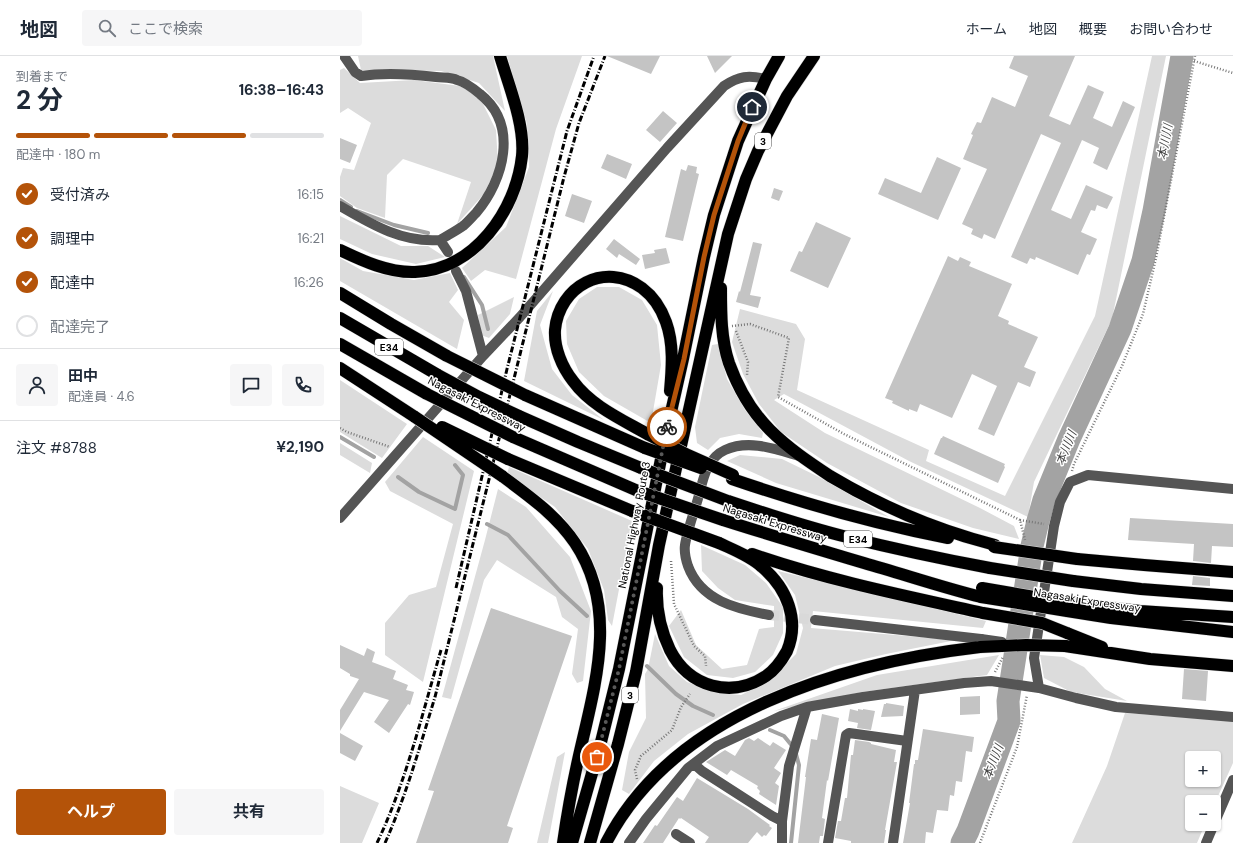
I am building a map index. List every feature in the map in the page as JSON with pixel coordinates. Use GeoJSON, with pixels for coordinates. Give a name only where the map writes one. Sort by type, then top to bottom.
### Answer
{"type":"FeatureCollection","features":[{"type":"Feature","properties":{"kind":"highway"},"geometry":{"type":"LineString","coordinates":[[340,250],[385,268],[415,272],[444,266],[458,260],[472,251],[484,240],[494,227],[509,201],[519,171],[522,156],[522,141],[519,124],[500,56]]}},
{"type":"Feature","properties":{"kind":"highway","name":"National Highway Route 3"},"geometry":{"type":"LineString","coordinates":[[572,843],[601,742],[619,669],[666,434],[684,359],[704,257],[714,215],[738,141],[766,79],[779,56]]}},
{"type":"Feature","properties":{"kind":"highway","name":"3"},"geometry":{"type":"LineString","coordinates":[[590,843],[618,744],[636,672],[659,545],[728,234],[746,179],[758,151],[787,96],[814,56]]}},
{"type":"Feature","properties":{"kind":"highway"},"geometry":{"type":"LineString","coordinates":[[728,234],[721,286],[728,327],[729,363],[745,397],[769,429],[800,456],[840,482],[896,510],[948,531],[994,546]]}},
{"type":"Feature","properties":{"kind":"highway"},"geometry":{"type":"LineString","coordinates":[[666,434],[671,371],[671,351],[668,329],[662,311],[655,300],[647,292],[627,279],[604,277],[582,284],[565,300],[560,310],[555,330],[556,343],[560,356],[573,381],[584,393],[598,404],[649,435],[732,477]]}},
{"type":"Feature","properties":{"kind":"highway"},"geometry":{"type":"LineString","coordinates":[[340,293],[448,356],[525,395],[646,448],[799,501],[882,523],[994,546],[1025,549],[1077,559],[1144,566],[1233,572]]}},
{"type":"Feature","properties":{"kind":"highway","name":"Nagasaki Expressway"},"geometry":{"type":"LineString","coordinates":[[340,318],[438,375],[518,416],[641,468],[728,501],[786,520],[846,537],[916,554],[990,568],[1073,581],[1141,589],[1233,596]]}},
{"type":"Feature","properties":{"kind":"highway","name":"Nagasaki Expressway"},"geometry":{"type":"LineString","coordinates":[[340,344],[427,394],[512,437],[638,491],[780,539],[864,563],[982,593],[1069,607],[1151,623],[1233,632]]}},
{"type":"Feature","properties":{"kind":"highway"},"geometry":{"type":"LineString","coordinates":[[340,368],[416,415],[533,498],[554,517],[572,539],[584,558],[591,573],[600,607],[600,643],[596,677],[574,776],[563,843]]}},
{"type":"Feature","properties":{"kind":"highway"},"geometry":{"type":"LineString","coordinates":[[416,415],[508,459],[632,511],[776,562],[845,582],[983,613],[1042,623],[1110,650],[1134,657]]}},
{"type":"Feature","properties":{"kind":"highway"},"geometry":{"type":"LineString","coordinates":[[659,545],[657,593],[658,613],[664,634],[675,659],[684,671],[697,680],[710,685],[725,688],[739,687],[754,683],[766,676],[776,667],[790,644],[792,617],[785,595],[773,577],[762,566],[720,543]]}},
{"type":"Feature","properties":{"kind":"highway"},"geometry":{"type":"LineString","coordinates":[[1069,607],[1233,617]]}},
{"type":"Feature","properties":{"kind":"highway"},"geometry":{"type":"LineString","coordinates":[[606,843],[626,810],[640,791],[677,756],[699,740],[720,726],[746,712],[802,688],[863,667],[980,643],[1065,646],[1134,657],[1233,666]]}},
{"type":"Feature","properties":{"kind":"street"},"geometry":{"type":"LineString","coordinates":[[340,206],[373,225],[405,237],[426,241],[440,240],[464,225],[482,206],[493,188],[500,171],[504,152],[503,132],[497,112],[488,100],[473,88],[457,79],[392,74],[360,76],[355,72],[344,56]]}},
{"type":"Feature","properties":{"kind":"street"},"geometry":{"type":"LineString","coordinates":[[340,518],[724,86],[732,80],[742,77],[753,76],[766,79]]}},
{"type":"Feature","properties":{"kind":"street"},"geometry":{"type":"LineString","coordinates":[[440,240],[448,252]]}},
{"type":"Feature","properties":{"kind":"street"},"geometry":{"type":"LineString","coordinates":[[456,271],[466,291],[483,356]]}},
{"type":"Feature","properties":{"kind":"street"},"geometry":{"type":"LineString","coordinates":[[769,616],[735,608],[721,602],[707,593],[698,584],[690,572],[686,559],[685,546],[703,479],[714,457],[724,450],[735,446],[749,444],[767,447],[800,456]]}},
{"type":"Feature","properties":{"kind":"street"},"geometry":{"type":"LineString","coordinates":[[1034,687],[1034,658],[1054,526],[1060,502],[1070,482],[1088,475],[1233,489]]}},
{"type":"Feature","properties":{"kind":"street"},"geometry":{"type":"LineString","coordinates":[[815,620],[980,643]]}},
{"type":"Feature","properties":{"kind":"street"},"geometry":{"type":"LineString","coordinates":[[629,843],[646,819],[688,768],[717,746],[781,716],[807,707],[964,682],[995,682],[1034,687],[1116,707],[1233,717]]}},
{"type":"Feature","properties":{"kind":"street"},"geometry":{"type":"LineString","coordinates":[[893,843],[915,690]]}},
{"type":"Feature","properties":{"kind":"street"},"geometry":{"type":"LineString","coordinates":[[782,843],[782,821],[792,756],[807,707]]}},
{"type":"Feature","properties":{"kind":"street"},"geometry":{"type":"LineString","coordinates":[[828,843],[846,735],[849,733],[907,741]]}},
{"type":"Feature","properties":{"kind":"street"},"geometry":{"type":"LineString","coordinates":[[694,764],[702,771],[782,821]]}},
{"type":"Feature","properties":{"kind":"street"},"geometry":{"type":"LineString","coordinates":[[1221,808],[1233,780]]}},
{"type":"Feature","properties":{"kind":"street"},"geometry":{"type":"LineString","coordinates":[[1206,843],[1211,831]]}},
{"type":"Feature","properties":{"kind":"street"},"geometry":{"type":"LineString","coordinates":[[676,834],[690,843]]}},
{"type":"Feature","properties":{"kind":"path"},"geometry":{"type":"LineString","coordinates":[[1070,482],[1074,464],[1122,366],[1143,314],[1156,258],[1195,56]]}},
{"type":"Feature","properties":{"kind":"path"},"geometry":{"type":"LineString","coordinates":[[1194,60],[1233,73]]}},
{"type":"Feature","properties":{"kind":"path"},"geometry":{"type":"LineString","coordinates":[[747,380],[748,362],[728,327],[750,324],[789,338],[778,397],[844,434],[1020,520],[1054,526]]}},
{"type":"Feature","properties":{"kind":"path"},"geometry":{"type":"LineString","coordinates":[[340,428],[347,432],[400,450]]}},
{"type":"Feature","properties":{"kind":"path"},"geometry":{"type":"LineString","coordinates":[[1020,520],[1025,540],[1025,549]]}},
{"type":"Feature","properties":{"kind":"path"},"geometry":{"type":"LineString","coordinates":[[671,561],[674,604],[694,646],[705,656],[706,666]]}},
{"type":"Feature","properties":{"kind":"path"},"geometry":{"type":"LineString","coordinates":[[995,682],[1004,652]]}},
{"type":"Feature","properties":{"kind":"path"},"geometry":{"type":"LineString","coordinates":[[980,843],[1017,747],[1034,687]]}},
{"type":"Feature","properties":{"kind":"path"},"geometry":{"type":"LineString","coordinates":[[637,781],[635,770],[641,756],[672,730],[682,706],[690,694]]}},
{"type":"Feature","properties":{"kind":"shaded area"},"geometry":{"type":"Polygon","coordinates":[[[358,56],[493,56],[505,111],[479,83],[441,71],[361,70],[358,56]]]}},
{"type":"Feature","properties":{"kind":"shaded area"},"geometry":{"type":"Polygon","coordinates":[[[507,56],[582,56],[556,129],[516,279],[485,270],[471,281],[462,268],[506,227],[529,167],[527,124],[507,56]]]}},
{"type":"Feature","properties":{"kind":"shaded area"},"geometry":{"type":"Polygon","coordinates":[[[1152,56],[1166,56],[1112,319],[1034,482],[1028,517],[909,461],[784,394],[774,400],[825,433],[1014,526],[1019,539],[973,528],[901,503],[827,463],[781,432],[759,404],[743,374],[732,342],[740,309],[796,324],[805,339],[797,390],[929,450],[926,461],[1005,496],[1095,316],[1152,56]]]}},
{"type":"Feature","properties":{"kind":"shaded area"},"geometry":{"type":"Polygon","coordinates":[[[344,68],[360,83],[414,80],[460,86],[480,98],[496,130],[498,164],[484,194],[457,224],[471,182],[403,159],[387,175],[385,218],[357,208],[340,196],[340,177],[343,168],[354,170],[371,123],[348,108],[340,113],[340,70],[344,68]]]}},
{"type":"Feature","properties":{"kind":"shaded area"},"geometry":{"type":"Polygon","coordinates":[[[340,216],[401,246],[428,246],[445,257],[416,264],[372,254],[340,239],[340,216]]]}},
{"type":"Feature","properties":{"kind":"shaded area"},"geometry":{"type":"Polygon","coordinates":[[[340,258],[363,271],[414,280],[450,273],[458,290],[449,302],[464,320],[457,349],[340,281],[340,258]]]}},
{"type":"Feature","properties":{"kind":"shaded area"},"geometry":{"type":"Polygon","coordinates":[[[597,287],[619,287],[642,300],[657,325],[661,365],[651,423],[604,396],[579,372],[567,344],[566,321],[579,299],[597,287]]]}},
{"type":"Feature","properties":{"kind":"shaded area"},"geometry":{"type":"Polygon","coordinates":[[[553,291],[540,325],[552,369],[572,395],[604,420],[524,381],[537,311],[553,291]]]}},
{"type":"Feature","properties":{"kind":"shaded area"},"geometry":{"type":"Polygon","coordinates":[[[514,297],[510,314],[489,338],[481,335],[478,315],[514,297]]]}},
{"type":"Feature","properties":{"kind":"shaded area"},"geometry":{"type":"Polygon","coordinates":[[[718,344],[727,379],[745,410],[763,433],[762,438],[739,434],[720,438],[708,450],[697,443],[695,427],[712,345],[718,344]]]}},
{"type":"Feature","properties":{"kind":"shaded area"},"geometry":{"type":"Polygon","coordinates":[[[340,380],[407,424],[382,458],[340,432],[340,380]]]}},
{"type":"Feature","properties":{"kind":"shaded area"},"geometry":{"type":"Polygon","coordinates":[[[423,437],[474,471],[423,682],[385,655],[385,623],[409,595],[436,587],[453,524],[390,491],[385,482],[423,437]]]}},
{"type":"Feature","properties":{"kind":"shaded area"},"geometry":{"type":"Polygon","coordinates":[[[340,443],[372,463],[370,473],[340,455],[340,443]]]}},
{"type":"Feature","properties":{"kind":"shaded area"},"geometry":{"type":"Polygon","coordinates":[[[740,455],[782,459],[819,477],[889,517],[776,483],[727,461],[740,455]]]}},
{"type":"Feature","properties":{"kind":"shaded area"},"geometry":{"type":"Polygon","coordinates":[[[509,467],[632,521],[612,626],[608,620],[604,590],[588,549],[555,507],[507,474],[509,467]]]}},
{"type":"Feature","properties":{"kind":"shaded area"},"geometry":{"type":"Polygon","coordinates":[[[498,489],[526,507],[570,557],[591,611],[583,681],[577,683],[572,674],[578,629],[562,617],[556,597],[497,560],[484,580],[451,699],[442,697],[485,540],[498,489]]]}},
{"type":"Feature","properties":{"kind":"shaded area"},"geometry":{"type":"Polygon","coordinates":[[[701,545],[745,565],[766,583],[783,607],[783,633],[773,655],[755,672],[733,678],[707,675],[684,657],[669,626],[681,610],[696,645],[722,669],[747,665],[759,629],[774,627],[774,606],[735,600],[718,588],[702,571],[701,545]]]}},
{"type":"Feature","properties":{"kind":"shaded area"},"geometry":{"type":"Polygon","coordinates":[[[778,571],[986,621],[983,628],[813,611],[811,628],[956,640],[835,666],[743,704],[688,734],[654,761],[629,794],[622,790],[629,752],[646,718],[645,674],[648,669],[655,634],[669,666],[687,682],[717,693],[741,695],[768,682],[796,654],[803,628],[795,595],[778,571]]]}},
{"type":"Feature","properties":{"kind":"shaded area"},"geometry":{"type":"Polygon","coordinates":[[[999,655],[987,675],[862,692],[774,711],[877,675],[999,655]]]}},
{"type":"Feature","properties":{"kind":"shaded area"},"geometry":{"type":"Polygon","coordinates":[[[1040,655],[1064,657],[1084,667],[1105,689],[1127,701],[1071,692],[1044,678],[1040,655]]]}},
{"type":"Feature","properties":{"kind":"shaded area"},"geometry":{"type":"Polygon","coordinates":[[[1125,713],[1233,721],[1233,763],[1219,795],[1185,795],[1185,831],[1202,831],[1197,843],[1072,843],[1107,766],[1125,713]]]}},
{"type":"Feature","properties":{"kind":"shaded area"},"geometry":{"type":"Polygon","coordinates":[[[565,752],[548,843],[537,843],[557,757],[565,752]]]}},
{"type":"Feature","properties":{"kind":"shaded area"},"geometry":{"type":"Polygon","coordinates":[[[340,786],[379,803],[362,843],[340,843],[340,786]]]}},
{"type":"Feature","properties":{"kind":"building"},"geometry":{"type":"Polygon","coordinates":[[[607,56],[660,56],[651,74],[607,56]]]}},
{"type":"Feature","properties":{"kind":"building"},"geometry":{"type":"Polygon","coordinates":[[[707,56],[732,56],[715,73],[707,56]]]}},
{"type":"Feature","properties":{"kind":"building"},"geometry":{"type":"Polygon","coordinates":[[[1014,56],[1075,56],[1049,116],[1070,125],[1088,85],[1104,92],[1093,118],[1112,127],[1123,101],[1135,107],[1107,170],[1093,163],[1099,148],[1082,140],[1051,210],[1071,219],[1086,185],[1113,197],[1107,209],[1097,205],[1095,211],[1091,210],[1081,232],[1097,239],[1090,255],[1087,254],[1078,275],[1036,257],[1035,260],[1030,258],[1027,264],[1011,257],[1061,143],[1041,134],[995,239],[984,234],[982,239],[971,234],[973,229],[962,224],[987,169],[963,159],[973,135],[971,134],[977,122],[981,123],[992,97],[1015,107],[1028,76],[1009,68],[1014,56]]]}},
{"type":"Feature","properties":{"kind":"building"},"geometry":{"type":"Polygon","coordinates":[[[663,111],[677,123],[660,142],[646,130],[663,111]]]}},
{"type":"Feature","properties":{"kind":"building"},"geometry":{"type":"Polygon","coordinates":[[[340,138],[357,145],[350,163],[340,159],[340,138]]]}},
{"type":"Feature","properties":{"kind":"building"},"geometry":{"type":"Polygon","coordinates":[[[607,154],[632,164],[626,179],[601,168],[607,154]]]}},
{"type":"Feature","properties":{"kind":"building"},"geometry":{"type":"Polygon","coordinates":[[[937,157],[961,168],[938,220],[878,194],[885,178],[921,193],[937,157]]]}},
{"type":"Feature","properties":{"kind":"building"},"geometry":{"type":"Polygon","coordinates":[[[688,165],[697,167],[696,173],[699,174],[683,241],[665,237],[681,169],[686,171],[688,165]]]}},
{"type":"Feature","properties":{"kind":"building"},"geometry":{"type":"Polygon","coordinates":[[[774,188],[783,191],[779,201],[771,198],[774,188]]]}},
{"type":"Feature","properties":{"kind":"building"},"geometry":{"type":"Polygon","coordinates":[[[572,194],[592,201],[584,223],[565,216],[572,194]]]}},
{"type":"Feature","properties":{"kind":"building"},"geometry":{"type":"Polygon","coordinates":[[[816,222],[851,238],[828,288],[790,271],[799,251],[802,252],[816,222]]]}},
{"type":"Feature","properties":{"kind":"building"},"geometry":{"type":"Polygon","coordinates":[[[614,239],[640,259],[636,265],[619,254],[617,258],[606,249],[614,239]]]}},
{"type":"Feature","properties":{"kind":"building"},"geometry":{"type":"Polygon","coordinates":[[[753,242],[762,244],[750,295],[761,297],[758,308],[736,302],[753,242]]]}},
{"type":"Feature","properties":{"kind":"building"},"geometry":{"type":"Polygon","coordinates":[[[666,248],[670,263],[645,269],[642,255],[655,253],[654,250],[666,248]]]}},
{"type":"Feature","properties":{"kind":"building"},"geometry":{"type":"Polygon","coordinates":[[[948,256],[958,261],[960,257],[971,262],[969,266],[1012,284],[998,316],[1009,321],[1008,324],[1038,337],[1024,367],[1036,372],[1030,387],[1018,382],[994,436],[978,429],[997,386],[972,374],[952,418],[920,404],[917,412],[909,409],[909,411],[885,398],[948,256]]]}},
{"type":"Feature","properties":{"kind":"building"},"geometry":{"type":"Polygon","coordinates":[[[943,436],[1005,464],[998,483],[934,454],[943,436]]]}},
{"type":"Feature","properties":{"kind":"building"},"geometry":{"type":"Polygon","coordinates":[[[1130,518],[1233,524],[1233,547],[1212,546],[1211,563],[1193,561],[1194,544],[1128,540],[1130,518]]]}},
{"type":"Feature","properties":{"kind":"building"},"geometry":{"type":"Polygon","coordinates":[[[1193,576],[1210,578],[1210,586],[1192,585],[1193,576]]]}},
{"type":"Feature","properties":{"kind":"building"},"geometry":{"type":"Polygon","coordinates":[[[491,608],[572,636],[507,826],[513,828],[508,843],[416,843],[434,791],[428,790],[491,608]]]}},
{"type":"Feature","properties":{"kind":"building"},"geometry":{"type":"Polygon","coordinates":[[[340,645],[364,656],[367,648],[375,652],[372,662],[396,671],[393,679],[408,685],[406,690],[414,692],[410,705],[408,704],[389,733],[374,722],[389,700],[364,692],[340,731],[340,710],[359,679],[350,676],[350,674],[340,668],[340,645]]]}},
{"type":"Feature","properties":{"kind":"building"},"geometry":{"type":"Polygon","coordinates":[[[1184,669],[1208,671],[1206,701],[1182,699],[1184,669]]]}},
{"type":"Feature","properties":{"kind":"building"},"geometry":{"type":"Polygon","coordinates":[[[980,696],[980,714],[960,715],[960,697],[980,696]]]}},
{"type":"Feature","properties":{"kind":"building"},"geometry":{"type":"Polygon","coordinates":[[[884,704],[904,706],[903,716],[881,717],[884,704]]]}},
{"type":"Feature","properties":{"kind":"building"},"geometry":{"type":"Polygon","coordinates":[[[850,709],[858,711],[858,709],[863,709],[875,711],[871,730],[857,728],[858,723],[848,721],[850,709]]]}},
{"type":"Feature","properties":{"kind":"building"},"geometry":{"type":"Polygon","coordinates":[[[822,714],[839,718],[828,781],[827,780],[822,818],[825,819],[823,836],[820,836],[819,843],[798,843],[805,777],[811,739],[817,740],[822,714]]]}},
{"type":"Feature","properties":{"kind":"building"},"geometry":{"type":"Polygon","coordinates":[[[923,729],[974,737],[972,752],[966,751],[962,782],[956,781],[954,796],[950,795],[948,811],[937,810],[933,833],[926,832],[925,843],[903,843],[910,803],[914,764],[915,760],[918,760],[923,729]]]}},
{"type":"Feature","properties":{"kind":"building"},"geometry":{"type":"Polygon","coordinates":[[[340,733],[363,746],[355,761],[340,753],[340,733]]]}},
{"type":"Feature","properties":{"kind":"building"},"geometry":{"type":"Polygon","coordinates":[[[749,738],[754,741],[758,738],[770,746],[773,742],[786,750],[774,768],[781,773],[775,783],[779,786],[776,805],[759,794],[760,791],[757,788],[758,786],[731,770],[727,775],[706,762],[725,750],[735,756],[745,740],[749,738]]]}},
{"type":"Feature","properties":{"kind":"building"},"geometry":{"type":"Polygon","coordinates":[[[855,740],[869,742],[871,744],[896,750],[894,762],[897,762],[884,843],[851,843],[851,841],[835,838],[838,821],[841,821],[845,798],[847,798],[851,755],[853,755],[855,740]]]}},
{"type":"Feature","properties":{"kind":"building"},"geometry":{"type":"Polygon","coordinates":[[[697,778],[748,809],[770,825],[769,826],[772,828],[766,836],[764,835],[762,837],[757,832],[748,843],[705,843],[709,837],[679,818],[663,843],[643,843],[677,797],[683,801],[697,778]]]}},
{"type":"Feature","properties":{"kind":"waterway","name":"本川川"},"geometry":{"type":"LineString","coordinates":[[962,843],[968,831],[1009,721],[1008,701],[1032,546],[1044,500],[1069,439],[1120,329],[1143,261],[1154,211],[1182,56]]}},
{"type":"Feature","properties":{"kind":"waterway"},"geometry":{"type":"LineString","coordinates":[[340,200],[351,207]]}},
{"type":"Feature","properties":{"kind":"waterway"},"geometry":{"type":"LineString","coordinates":[[357,211],[394,225],[428,233]]}},
{"type":"Feature","properties":{"kind":"waterway"},"geometry":{"type":"LineString","coordinates":[[464,277],[482,305],[488,329]]}},
{"type":"Feature","properties":{"kind":"waterway"},"geometry":{"type":"LineString","coordinates":[[340,437],[374,457]]}},
{"type":"Feature","properties":{"kind":"waterway"},"geometry":{"type":"LineString","coordinates":[[398,477],[419,492],[455,509],[463,475],[455,465]]}},
{"type":"Feature","properties":{"kind":"waterway"},"geometry":{"type":"LineString","coordinates":[[487,524],[508,535],[560,591],[587,616]]}},
{"type":"Feature","properties":{"kind":"waterway"},"geometry":{"type":"LineString","coordinates":[[647,666],[676,694],[693,706],[713,715]]}},
{"type":"Feature","properties":{"kind":"waterway"},"geometry":{"type":"LineString","coordinates":[[770,730],[784,736],[793,747]]}},
{"type":"Feature","properties":{"kind":"waterway"},"geometry":{"type":"LineString","coordinates":[[791,843],[799,765],[796,754]]}},
{"type":"Feature","properties":{"kind":"tunnel"},"geometry":{"type":"LineString","coordinates":[[769,615],[815,620]]}},
{"type":"Feature","properties":{"kind":"railway"},"geometry":{"type":"LineString","coordinates":[[456,588],[507,369],[567,131],[594,56]]}},
{"type":"Feature","properties":{"kind":"railway"},"geometry":{"type":"LineString","coordinates":[[385,843],[406,789],[435,697],[564,177],[579,123],[605,56]]}},
{"type":"Feature","properties":{"kind":"railway"},"geometry":{"type":"LineString","coordinates":[[377,843],[397,796],[405,772],[441,650]]}},
{"type":"Feature","properties":{"kind":"way so far"},"geometry":{"type":"LineString","coordinates":[[597,757],[619,669],[667,427]]}},
{"type":"Feature","properties":{"kind":"route"},"geometry":{"type":"LineString","coordinates":[[667,427],[684,359],[704,257],[714,215],[725,176],[752,107]]}}]}
